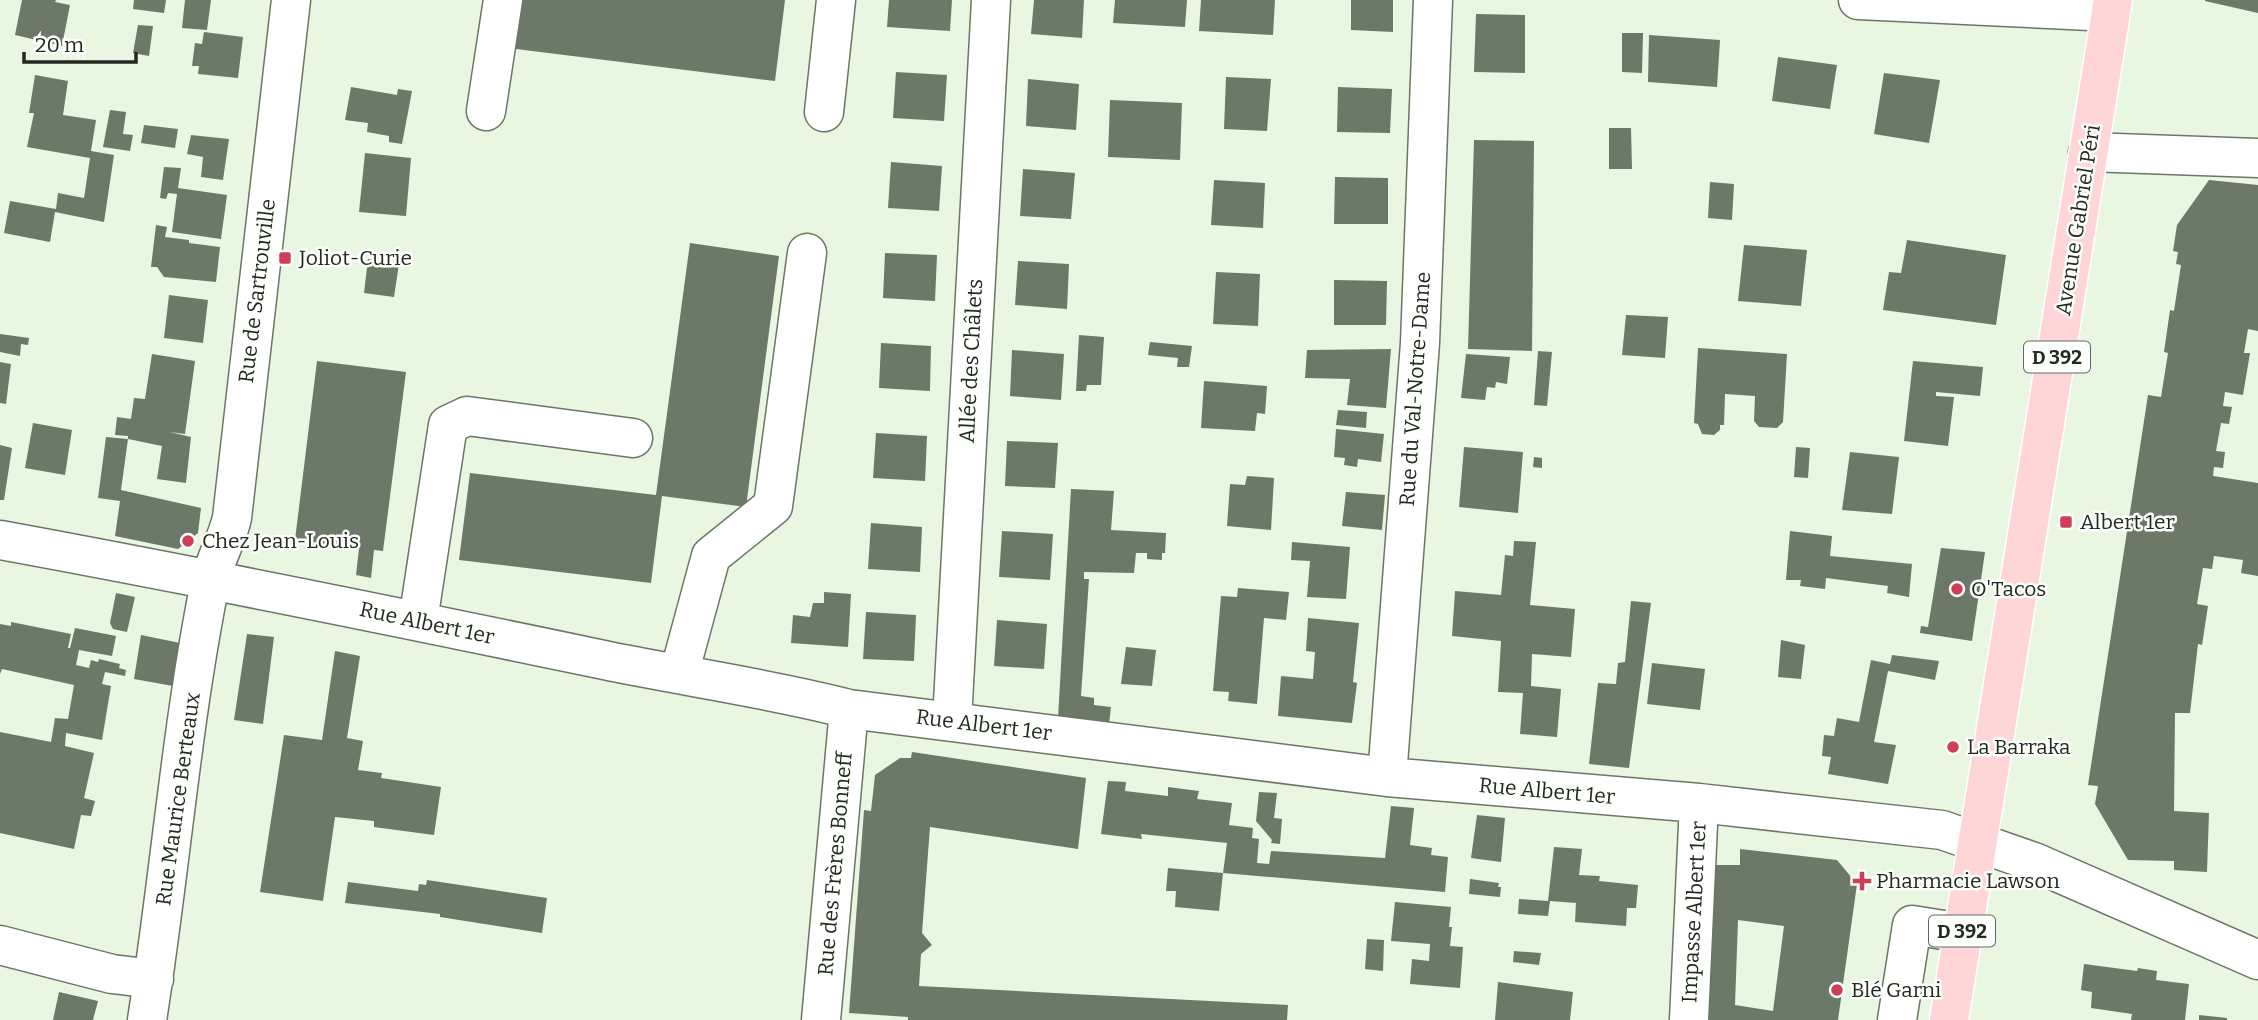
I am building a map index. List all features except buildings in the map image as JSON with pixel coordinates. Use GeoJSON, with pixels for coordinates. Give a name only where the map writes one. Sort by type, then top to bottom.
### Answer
{"type":"FeatureCollection","features":[{"type":"Feature","properties":{"kind":"main road","name":"Avenue Gabriel Péri"},"geometry":{"type":"LineString","coordinates":[[1949,1020],[2112,6]]}},
{"type":"Feature","properties":{"kind":"street","name":"Rue de Sartrouville"},"geometry":{"type":"LineString","coordinates":[[211,579],[228,537],[232,518],[291,0]]}},
{"type":"Feature","properties":{"kind":"street"},"geometry":{"type":"LineString","coordinates":[[486,111],[503,0]]}},
{"type":"Feature","properties":{"kind":"street"},"geometry":{"type":"LineString","coordinates":[[824,112],[836,0]]}},
{"type":"Feature","properties":{"kind":"street","name":"Allée des Châlets"},"geometry":{"type":"LineString","coordinates":[[951,721],[991,0]]}},
{"type":"Feature","properties":{"kind":"street","name":"Rue du Val-Notre-Dame"},"geometry":{"type":"LineString","coordinates":[[1387,777],[1420,343],[1433,0]]}},
{"type":"Feature","properties":{"kind":"street"},"geometry":{"type":"LineString","coordinates":[[1858,0],[2112,6]]}},
{"type":"Feature","properties":{"kind":"street"},"geometry":{"type":"LineString","coordinates":[[2088,152],[2258,158]]}},
{"type":"Feature","properties":{"kind":"street"},"geometry":{"type":"LineString","coordinates":[[679,674],[711,556],[773,506],[807,253]]}},
{"type":"Feature","properties":{"kind":"street"},"geometry":{"type":"LineString","coordinates":[[418,621],[448,425],[467,416],[633,438]]}},
{"type":"Feature","properties":{"kind":"street","name":"Rue Albert 1er"},"geometry":{"type":"LineString","coordinates":[[0,540],[211,579],[793,695],[849,709],[1387,777],[1699,803],[1942,830],[2034,862],[2258,960]]}},
{"type":"Feature","properties":{"kind":"street","name":"Rue Maurice Berteaux"},"geometry":{"type":"LineString","coordinates":[[147,1020],[198,645],[211,579]]}},
{"type":"Feature","properties":{"kind":"street","name":"Rue des Frères Bonneff"},"geometry":{"type":"LineString","coordinates":[[821,1020],[849,709]]}},
{"type":"Feature","properties":{"kind":"street","name":"Impasse Albert 1er"},"geometry":{"type":"LineString","coordinates":[[1689,1020],[1699,803]]}},
{"type":"Feature","properties":{"kind":"street"},"geometry":{"type":"LineString","coordinates":[[1897,1020],[1912,925],[1962,933]]}},
{"type":"Feature","properties":{"kind":"street"},"geometry":{"type":"LineString","coordinates":[[0,945],[112,974],[154,979]]}},
{"type":"Feature","properties":{"kind":"place","name":"Joliot-Curie"},"geometry":{"type":"Point","coordinates":[285,258]}},
{"type":"Feature","properties":{"kind":"place","name":"Albert 1er"},"geometry":{"type":"Point","coordinates":[2066,522]}},
{"type":"Feature","properties":{"kind":"place","name":"Chez Jean-Louis"},"geometry":{"type":"Point","coordinates":[188,541]}},
{"type":"Feature","properties":{"kind":"place","name":"O'Tacos"},"geometry":{"type":"Point","coordinates":[1957,589]}},
{"type":"Feature","properties":{"kind":"place","name":"La Barraka"},"geometry":{"type":"Point","coordinates":[1953,747]}},
{"type":"Feature","properties":{"kind":"place","name":"Pharmacie Lawson"},"geometry":{"type":"Point","coordinates":[1862,881]}},
{"type":"Feature","properties":{"kind":"place","name":"Blé Garni"},"geometry":{"type":"Point","coordinates":[1837,990]}}]}
